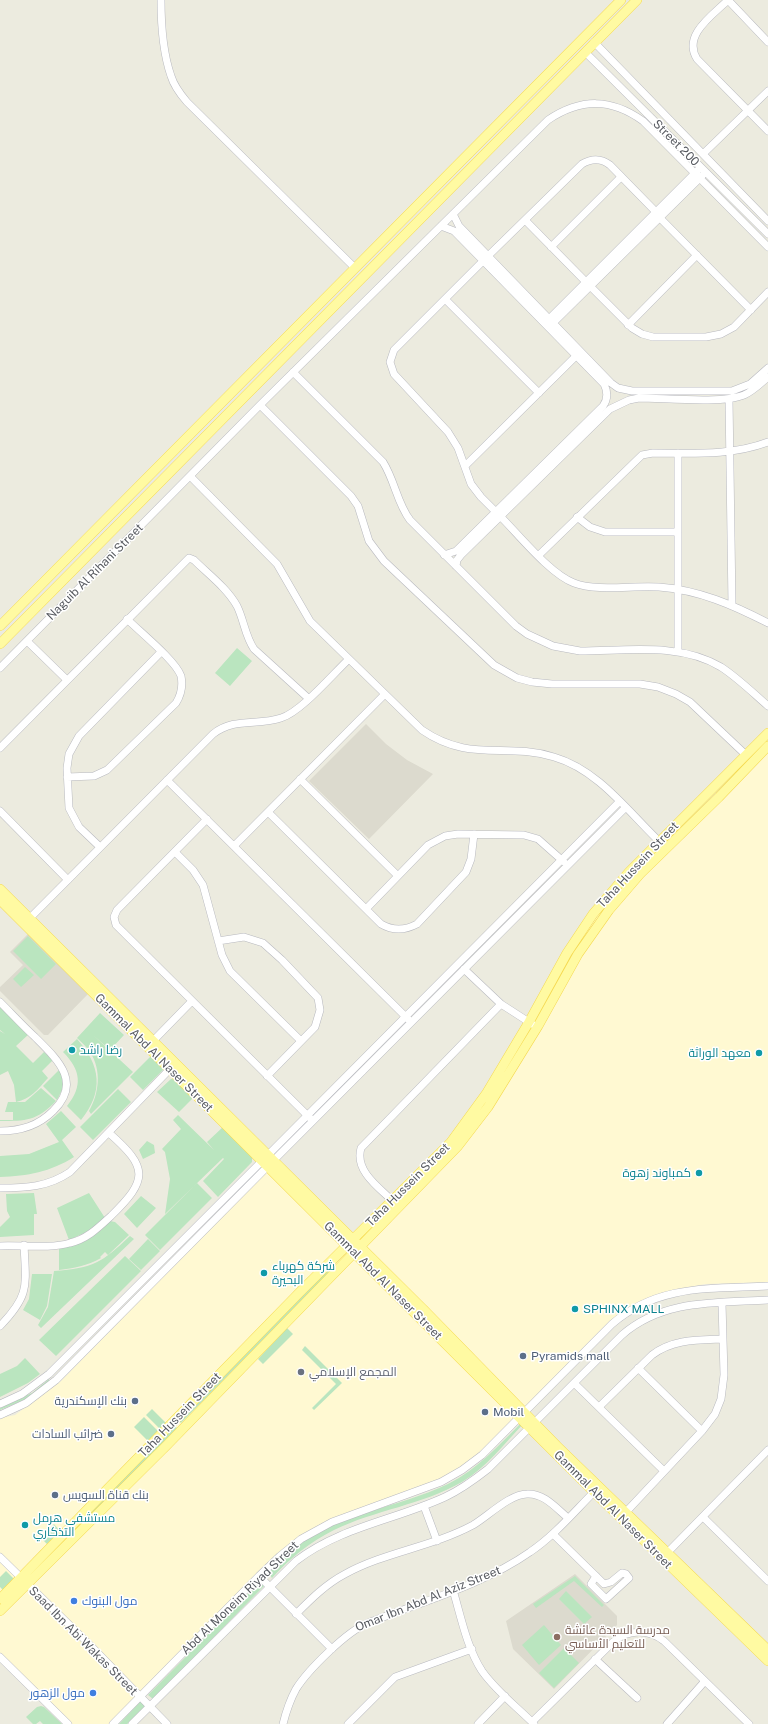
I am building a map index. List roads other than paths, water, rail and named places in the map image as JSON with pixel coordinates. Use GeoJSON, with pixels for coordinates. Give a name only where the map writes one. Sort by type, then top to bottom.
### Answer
{"type":"FeatureCollection","features":[{"type":"Feature","properties":{"kind":"main road"},"geometry":{"type":"LineString","coordinates":[[0,626],[621,0]]}},
{"type":"Feature","properties":{"kind":"main road"},"geometry":{"type":"LineString","coordinates":[[0,644],[637,0]]}},
{"type":"Feature","properties":{"kind":"main road","name":"Taha Hussein Street"},"geometry":{"type":"LineString","coordinates":[[0,1611],[24,1580],[172,1423],[350,1243],[451,1154],[488,1107],[538,1026],[568,970],[600,923],[663,845],[768,733]]}},
{"type":"Feature","properties":{"kind":"main road","name":"Taha Hussein Street"},"geometry":{"type":"LineString","coordinates":[[0,1599],[24,1580],[180,1431],[357,1250],[467,1123],[484,1098],[584,926],[611,891],[663,845],[768,746]]}},
{"type":"Feature","properties":{"kind":"main road","name":"Gammal Abd Al Naser Street"},"geometry":{"type":"LineString","coordinates":[[0,890],[152,1041],[209,1103],[267,1162],[532,1424],[668,1552],[768,1650]]}},
{"type":"Feature","properties":{"kind":"main road","name":"Gammal Abd Al Naser Street"},"geometry":{"type":"LineString","coordinates":[[0,900],[170,1069],[209,1103]]}},
{"type":"Feature","properties":{"kind":"main road"},"geometry":{"type":"LineString","coordinates":[[172,1423],[180,1431]]}},
{"type":"Feature","properties":{"kind":"main road","name":"Gammal Abd Al Naser Street"},"geometry":{"type":"LineString","coordinates":[[532,1424],[594,1492],[768,1661]]}},
{"type":"Feature","properties":{"kind":"street"},"geometry":{"type":"LineString","coordinates":[[161,0],[166,58],[171,77],[178,90],[187,102],[355,268]]}},
{"type":"Feature","properties":{"kind":"street"},"geometry":{"type":"LineString","coordinates":[[768,42],[728,0],[696,32],[693,38],[693,49],[697,59],[768,131]]}},
{"type":"Feature","properties":{"kind":"street","name":"Street 200"},"geometry":{"type":"LineString","coordinates":[[594,42],[768,221]]}},
{"type":"Feature","properties":{"kind":"street","name":"Street 200"},"geometry":{"type":"LineString","coordinates":[[585,52],[768,234]]}},
{"type":"Feature","properties":{"kind":"street"},"geometry":{"type":"LineString","coordinates":[[703,154],[768,91]]}},
{"type":"Feature","properties":{"kind":"street","name":"Naguib Al Rihani Street"},"geometry":{"type":"LineString","coordinates":[[0,668],[293,372],[548,120],[561,112],[576,106],[591,103],[619,107],[632,113],[643,121],[768,247]]}},
{"type":"Feature","properties":{"kind":"street"},"geometry":{"type":"LineString","coordinates":[[750,310],[605,161],[593,159],[587,160],[524,220],[394,350],[390,362],[394,374],[448,432],[458,448],[476,491],[560,575],[582,585],[678,589],[732,605],[768,623]]}},
{"type":"Feature","properties":{"kind":"street"},"geometry":{"type":"LineString","coordinates":[[551,321],[703,170]]}},
{"type":"Feature","properties":{"kind":"street"},"geometry":{"type":"LineString","coordinates":[[551,247],[621,177]]}},
{"type":"Feature","properties":{"kind":"street"},"geometry":{"type":"LineString","coordinates":[[453,214],[458,226],[486,259],[604,384],[607,393],[606,402],[458,557],[456,566]]}},
{"type":"Feature","properties":{"kind":"street"},"geometry":{"type":"LineString","coordinates":[[524,220],[628,325],[642,334],[653,337],[713,336],[728,331],[768,292]]}},
{"type":"Feature","properties":{"kind":"street"},"geometry":{"type":"LineString","coordinates":[[442,226],[454,231],[486,259],[618,388],[627,391],[732,391],[750,384],[768,368]]}},
{"type":"Feature","properties":{"kind":"street"},"geometry":{"type":"LineString","coordinates":[[628,325],[697,255]]}},
{"type":"Feature","properties":{"kind":"street"},"geometry":{"type":"LineString","coordinates":[[445,299],[539,393]]}},
{"type":"Feature","properties":{"kind":"street"},"geometry":{"type":"LineString","coordinates":[[465,466],[576,356]]}},
{"type":"Feature","properties":{"kind":"street"},"geometry":{"type":"LineString","coordinates":[[293,372],[378,456],[391,477],[406,515],[516,626],[527,634],[552,646],[580,651],[678,652],[693,655],[720,667],[768,706]]}},
{"type":"Feature","properties":{"kind":"street"},"geometry":{"type":"LineString","coordinates":[[444,555],[456,551],[498,514],[602,416],[619,404],[639,398],[729,399],[745,394],[768,376]]}},
{"type":"Feature","properties":{"kind":"street"},"geometry":{"type":"LineString","coordinates":[[729,399],[732,605]]}},
{"type":"Feature","properties":{"kind":"street"},"geometry":{"type":"LineString","coordinates":[[260,405],[351,496],[358,506],[369,541],[384,561],[494,665],[517,678],[532,682],[552,684],[640,684],[658,687],[676,694],[690,702],[746,755]]}},
{"type":"Feature","properties":{"kind":"street"},"geometry":{"type":"LineString","coordinates":[[539,555],[636,458],[647,454],[730,451],[756,447],[768,442]]}},
{"type":"Feature","properties":{"kind":"street"},"geometry":{"type":"LineString","coordinates":[[678,453],[678,652]]}},
{"type":"Feature","properties":{"kind":"street"},"geometry":{"type":"LineString","coordinates":[[190,476],[277,564],[310,621],[416,725],[438,740],[467,749],[531,752],[559,758],[584,770],[663,845]]}},
{"type":"Feature","properties":{"kind":"street"},"geometry":{"type":"LineString","coordinates":[[577,517],[590,527],[605,532],[678,532]]}},
{"type":"Feature","properties":{"kind":"street"},"geometry":{"type":"LineString","coordinates":[[0,748],[186,560],[193,559],[234,601],[248,639],[254,649],[308,698]]}},
{"type":"Feature","properties":{"kind":"street"},"geometry":{"type":"LineString","coordinates":[[67,777],[94,776],[107,770],[176,703],[181,691],[181,677],[174,664],[127,619]]}},
{"type":"Feature","properties":{"kind":"street"},"geometry":{"type":"LineString","coordinates":[[27,641],[67,680]]}},
{"type":"Feature","properties":{"kind":"street"},"geometry":{"type":"LineString","coordinates":[[100,848],[78,827],[71,815],[68,801],[67,777],[69,754],[78,736],[161,652]]}},
{"type":"Feature","properties":{"kind":"street"},"geometry":{"type":"LineString","coordinates":[[29,919],[213,734],[225,726],[238,722],[281,718],[295,711],[349,659]]}},
{"type":"Feature","properties":{"kind":"street"},"geometry":{"type":"LineString","coordinates":[[234,846],[385,694]]}},
{"type":"Feature","properties":{"kind":"street"},"geometry":{"type":"LineString","coordinates":[[300,779],[398,876]]}},
{"type":"Feature","properties":{"kind":"street"},"geometry":{"type":"LineString","coordinates":[[167,780],[411,1022]]}},
{"type":"Feature","properties":{"kind":"street"},"geometry":{"type":"LineString","coordinates":[[0,1415],[26,1403],[56,1380],[267,1162],[307,1115],[619,802]]}},
{"type":"Feature","properties":{"kind":"street"},"geometry":{"type":"LineString","coordinates":[[0,1404],[22,1394],[49,1374],[267,1162],[312,1121],[625,808]]}},
{"type":"Feature","properties":{"kind":"street"},"geometry":{"type":"LineString","coordinates":[[0,811],[68,880]]}},
{"type":"Feature","properties":{"kind":"street"},"geometry":{"type":"LineString","coordinates":[[268,812],[366,909],[388,928],[403,930],[417,924],[466,872],[471,859],[474,834]]}},
{"type":"Feature","properties":{"kind":"street"},"geometry":{"type":"LineString","coordinates":[[207,819],[117,910],[114,922],[312,1121]]}},
{"type":"Feature","properties":{"kind":"street"},"geometry":{"type":"LineString","coordinates":[[366,909],[428,845],[439,838],[452,834],[516,834],[531,836],[544,843],[568,865]]}},
{"type":"Feature","properties":{"kind":"street"},"geometry":{"type":"LineString","coordinates":[[174,852],[193,870],[203,885],[224,961],[234,976],[301,1041]]}},
{"type":"Feature","properties":{"kind":"street"},"geometry":{"type":"LineString","coordinates":[[218,941],[244,937],[258,940],[269,947],[314,992],[320,1004],[320,1016],[315,1027],[267,1076]]}},
{"type":"Feature","properties":{"kind":"street"},"geometry":{"type":"LineString","coordinates":[[464,969],[501,1004],[538,1026]]}},
{"type":"Feature","properties":{"kind":"street"},"geometry":{"type":"LineString","coordinates":[[152,1041],[192,1001]]}},
{"type":"Feature","properties":{"kind":"street"},"geometry":{"type":"LineString","coordinates":[[0,1002],[55,1058],[64,1072],[67,1086],[62,1102],[39,1123],[19,1130],[0,1131]]}},
{"type":"Feature","properties":{"kind":"street"},"geometry":{"type":"LineString","coordinates":[[396,1204],[362,1169],[359,1159],[361,1148],[501,1004]]}},
{"type":"Feature","properties":{"kind":"street"},"geometry":{"type":"LineString","coordinates":[[0,1188],[31,1187],[57,1180],[76,1167],[170,1069]]}},
{"type":"Feature","properties":{"kind":"street"},"geometry":{"type":"LineString","coordinates":[[0,1246],[56,1246],[80,1240],[96,1230],[132,1195],[138,1178],[136,1161],[128,1150],[109,1133]]}},
{"type":"Feature","properties":{"kind":"street"},"geometry":{"type":"LineString","coordinates":[[0,1326],[15,1311],[23,1296],[26,1280],[24,1246]]}},
{"type":"Feature","properties":{"kind":"street","name":"Abd Al Moneim Riyad Street"},"geometry":{"type":"LineString","coordinates":[[113,1724],[259,1576],[291,1547],[316,1530],[340,1519],[430,1487],[452,1476],[482,1455],[612,1324],[627,1312],[644,1302],[662,1295],[681,1291],[768,1286]]}},
{"type":"Feature","properties":{"kind":"street","name":"Abd Al Moneim Riyad Street"},"geometry":{"type":"LineString","coordinates":[[132,1724],[296,1561],[321,1544],[348,1532],[424,1506],[453,1493],[471,1482],[488,1469],[622,1335],[650,1316],[682,1306],[768,1300]]}},
{"type":"Feature","properties":{"kind":"street"},"geometry":{"type":"LineString","coordinates":[[626,1512],[702,1431],[715,1414],[721,1399],[724,1375],[722,1303]]}},
{"type":"Feature","properties":{"kind":"street"},"geometry":{"type":"LineString","coordinates":[[599,1407],[638,1368],[657,1352],[674,1343],[688,1340],[723,1339]]}},
{"type":"Feature","properties":{"kind":"street"},"geometry":{"type":"LineString","coordinates":[[638,1368],[702,1431]]}},
{"type":"Feature","properties":{"kind":"street"},"geometry":{"type":"LineString","coordinates":[[49,1374],[56,1380]]}},
{"type":"Feature","properties":{"kind":"street"},"geometry":{"type":"LineString","coordinates":[[574,1382],[664,1471]]}},
{"type":"Feature","properties":{"kind":"street"},"geometry":{"type":"LineString","coordinates":[[668,1552],[768,1450]]}},
{"type":"Feature","properties":{"kind":"street","name":"Omar Ibn Abd Al Aziz Street"},"geometry":{"type":"LineString","coordinates":[[283,1724],[290,1702],[297,1688],[332,1649],[348,1634],[362,1625],[453,1590],[513,1564],[553,1534],[594,1492]]}},
{"type":"Feature","properties":{"kind":"street"},"geometry":{"type":"LineString","coordinates":[[296,1614],[326,1586],[346,1573],[436,1541],[472,1525],[510,1500],[522,1494],[541,1497],[568,1518]]}},
{"type":"Feature","properties":{"kind":"street"},"geometry":{"type":"LineString","coordinates":[[424,1506],[436,1541]]}},
{"type":"Feature","properties":{"kind":"street"},"geometry":{"type":"LineString","coordinates":[[703,1517],[768,1581]]}},
{"type":"Feature","properties":{"kind":"street"},"geometry":{"type":"LineString","coordinates":[[553,1534],[606,1584],[622,1573],[626,1574],[629,1578],[606,1599],[591,1584],[596,1576]]}},
{"type":"Feature","properties":{"kind":"street","name":"Saad Ibn Abi Wakas Street"},"geometry":{"type":"LineString","coordinates":[[0,1557],[90,1645],[167,1724]]}},
{"type":"Feature","properties":{"kind":"street"},"geometry":{"type":"LineString","coordinates":[[259,1576],[332,1649]]}},
{"type":"Feature","properties":{"kind":"street"},"geometry":{"type":"LineString","coordinates":[[453,1590],[472,1649],[482,1671],[533,1723],[613,1642],[622,1635],[633,1632],[644,1632],[655,1635],[664,1641],[749,1724]]}},
{"type":"Feature","properties":{"kind":"street"},"geometry":{"type":"LineString","coordinates":[[348,1724],[395,1677],[472,1649]]}},
{"type":"Feature","properties":{"kind":"street"},"geometry":{"type":"LineString","coordinates":[[0,1657],[68,1724]]}},
{"type":"Feature","properties":{"kind":"street"},"geometry":{"type":"LineString","coordinates":[[595,1659],[637,1698]]}},
{"type":"Feature","properties":{"kind":"street"},"geometry":{"type":"LineString","coordinates":[[667,1724],[705,1681]]}},
{"type":"Feature","properties":{"kind":"street"},"geometry":{"type":"LineString","coordinates":[[478,1724],[505,1696]]}},
{"type":"Feature","properties":{"kind":"place","name":"رضا راشد"},"geometry":{"type":"Point","coordinates":[72,1050]}},
{"type":"Feature","properties":{"kind":"place","name":"معهد الوراثة"},"geometry":{"type":"Point","coordinates":[759,1053]}},
{"type":"Feature","properties":{"kind":"place","name":"كمباوند زهوة"},"geometry":{"type":"Point","coordinates":[699,1173]}},
{"type":"Feature","properties":{"kind":"place","name":"شركة كهرباء البحيرة"},"geometry":{"type":"Point","coordinates":[264,1273]}},
{"type":"Feature","properties":{"kind":"place","name":"SPHINX MALL"},"geometry":{"type":"Point","coordinates":[575,1309]}},
{"type":"Feature","properties":{"kind":"place","name":"Pyramids mall"},"geometry":{"type":"Point","coordinates":[523,1356]}},
{"type":"Feature","properties":{"kind":"place","name":"المجمع الإسلامي"},"geometry":{"type":"Point","coordinates":[301,1372]}},
{"type":"Feature","properties":{"kind":"place","name":"بنك الإسكندرية"},"geometry":{"type":"Point","coordinates":[135,1401]}},
{"type":"Feature","properties":{"kind":"place","name":"Mobil"},"geometry":{"type":"Point","coordinates":[485,1412]}},
{"type":"Feature","properties":{"kind":"place","name":"ضرائب السادات"},"geometry":{"type":"Point","coordinates":[111,1434]}},
{"type":"Feature","properties":{"kind":"place","name":"بنك قناة السويس"},"geometry":{"type":"Point","coordinates":[55,1495]}},
{"type":"Feature","properties":{"kind":"place","name":"مستشفى هرمل التذكاري"},"geometry":{"type":"Point","coordinates":[25,1525]}},
{"type":"Feature","properties":{"kind":"place","name":"مول البنوك"},"geometry":{"type":"Point","coordinates":[74,1601]}},
{"type":"Feature","properties":{"kind":"place","name":"مدرسة السيدة عائشة للتعليم الأساسي"},"geometry":{"type":"Point","coordinates":[557,1637]}},
{"type":"Feature","properties":{"kind":"place","name":"مول الزهور"},"geometry":{"type":"Point","coordinates":[93,1693]}}]}
